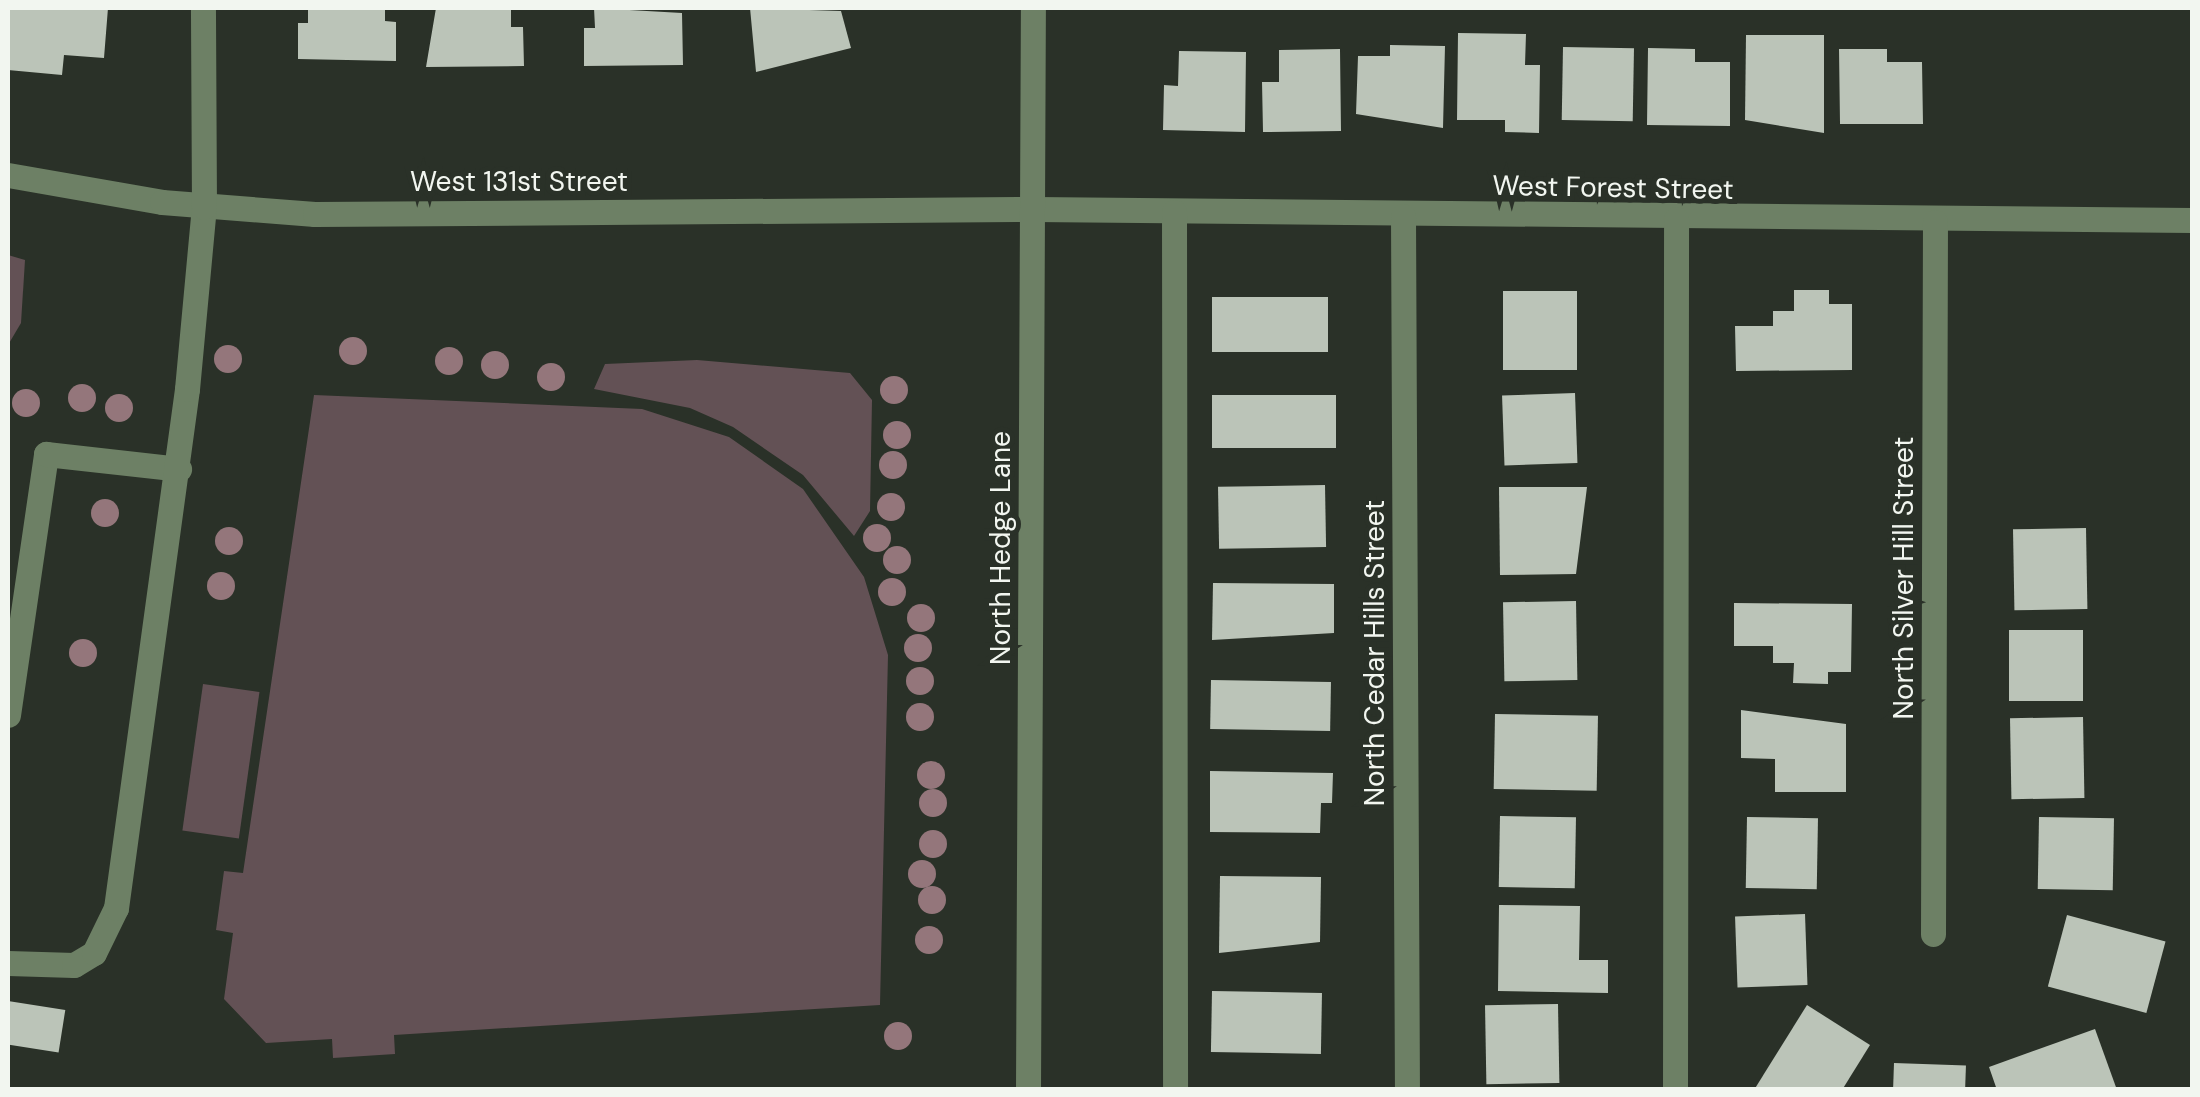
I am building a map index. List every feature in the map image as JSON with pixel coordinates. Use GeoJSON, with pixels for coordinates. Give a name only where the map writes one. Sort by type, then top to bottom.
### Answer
{"type":"FeatureCollection","features":[{"type":"Feature","properties":{"kind":"street"},"geometry":{"type":"LineString","coordinates":[[8,963],[74,964],[94,952],[116,908],[179,469],[204,207],[203,8]]}},
{"type":"Feature","properties":{"kind":"street","name":"North Hedge Lane"},"geometry":{"type":"LineString","coordinates":[[1028,1090],[1033,8]]}},
{"type":"Feature","properties":{"kind":"street","name":"West 131st Street"},"geometry":{"type":"LineString","coordinates":[[8,175],[204,207],[1034,209]]}},
{"type":"Feature","properties":{"kind":"street","name":"West Forest Street"},"geometry":{"type":"LineString","coordinates":[[1034,209],[1934,222],[2192,220]]}},
{"type":"Feature","properties":{"kind":"street"},"geometry":{"type":"LineString","coordinates":[[1174,212],[1175,1090]]}},
{"type":"Feature","properties":{"kind":"street","name":"North Cedar Hills Street"},"geometry":{"type":"LineString","coordinates":[[1404,216],[1407,1090]]}},
{"type":"Feature","properties":{"kind":"street"},"geometry":{"type":"LineString","coordinates":[[1675,1090],[1676,219]]}},
{"type":"Feature","properties":{"kind":"street","name":"North Silver Hill Street"},"geometry":{"type":"LineString","coordinates":[[1933,934],[1934,222]]}},
{"type":"Feature","properties":{"kind":"street"},"geometry":{"type":"LineString","coordinates":[[8,714],[46,454],[179,469]]}},
{"type":"Feature","properties":{"kind":"shaded area"},"geometry":{"type":"Polygon","coordinates":[[[8,255],[25,260],[21,323],[8,345],[8,255]]]}},
{"type":"Feature","properties":{"kind":"shaded area"},"geometry":{"type":"Polygon","coordinates":[[[697,360],[850,373],[872,400],[870,511],[854,536],[803,475],[733,427],[690,408],[594,389],[605,364],[697,360]]]}},
{"type":"Feature","properties":{"kind":"shaded area"},"geometry":{"type":"Polygon","coordinates":[[[314,395],[642,409],[729,437],[803,489],[864,577],[888,655],[880,1005],[394,1035],[395,1054],[333,1058],[332,1039],[266,1043],[224,999],[233,933],[216,930],[224,871],[243,873],[314,395]]]}},
{"type":"Feature","properties":{"kind":"shaded area"},"geometry":{"type":"Polygon","coordinates":[[[203,684],[259,692],[239,838],[182,831],[203,684]]]}},
{"type":"Feature","properties":{"kind":"building"},"geometry":{"type":"Polygon","coordinates":[[[8,8],[108,8],[104,58],[64,55],[62,75],[8,70],[8,8]]]}},
{"type":"Feature","properties":{"kind":"building"},"geometry":{"type":"Polygon","coordinates":[[[308,8],[385,8],[385,21],[396,22],[396,61],[298,59],[298,23],[308,23],[308,8]]]}},
{"type":"Feature","properties":{"kind":"building"},"geometry":{"type":"Polygon","coordinates":[[[436,8],[511,8],[511,27],[523,27],[524,66],[426,67],[436,8]]]}},
{"type":"Feature","properties":{"kind":"building"},"geometry":{"type":"Polygon","coordinates":[[[594,8],[682,13],[683,65],[584,66],[584,28],[595,28],[594,8]]]}},
{"type":"Feature","properties":{"kind":"building"},"geometry":{"type":"Polygon","coordinates":[[[750,8],[841,11],[851,48],[756,72],[750,8]]]}},
{"type":"Feature","properties":{"kind":"building"},"geometry":{"type":"Polygon","coordinates":[[[1458,33],[1526,34],[1525,65],[1540,65],[1539,133],[1505,132],[1505,120],[1457,120],[1458,33]]]}},
{"type":"Feature","properties":{"kind":"building"},"geometry":{"type":"Polygon","coordinates":[[[1746,35],[1824,35],[1824,133],[1745,120],[1746,35]]]}},
{"type":"Feature","properties":{"kind":"building"},"geometry":{"type":"Polygon","coordinates":[[[1390,45],[1445,46],[1443,128],[1356,114],[1358,56],[1390,56],[1390,45]]]}},
{"type":"Feature","properties":{"kind":"building"},"geometry":{"type":"Polygon","coordinates":[[[1563,47],[1634,48],[1633,121],[1562,120],[1563,47]]]}},
{"type":"Feature","properties":{"kind":"building"},"geometry":{"type":"Polygon","coordinates":[[[1648,48],[1695,49],[1695,62],[1730,62],[1730,126],[1647,125],[1648,48]]]}},
{"type":"Feature","properties":{"kind":"building"},"geometry":{"type":"Polygon","coordinates":[[[1340,49],[1341,131],[1263,132],[1262,82],[1279,82],[1279,50],[1340,49]]]}},
{"type":"Feature","properties":{"kind":"building"},"geometry":{"type":"Polygon","coordinates":[[[1839,49],[1887,49],[1887,62],[1922,62],[1923,124],[1840,124],[1839,49]]]}},
{"type":"Feature","properties":{"kind":"building"},"geometry":{"type":"Polygon","coordinates":[[[1179,51],[1246,52],[1245,132],[1163,130],[1164,85],[1178,86],[1179,51]]]}},
{"type":"Feature","properties":{"kind":"building"},"geometry":{"type":"Polygon","coordinates":[[[1794,290],[1829,290],[1829,304],[1852,304],[1852,370],[1736,371],[1735,326],[1773,326],[1773,311],[1794,311],[1794,290]]]}},
{"type":"Feature","properties":{"kind":"building"},"geometry":{"type":"Polygon","coordinates":[[[1503,291],[1577,291],[1577,370],[1503,370],[1503,291]]]}},
{"type":"Feature","properties":{"kind":"building"},"geometry":{"type":"Polygon","coordinates":[[[1212,297],[1328,297],[1328,352],[1212,352],[1212,297]]]}},
{"type":"Feature","properties":{"kind":"building"},"geometry":{"type":"Polygon","coordinates":[[[1575,393],[1577,463],[1504,466],[1502,396],[1575,393]]]}},
{"type":"Feature","properties":{"kind":"building"},"geometry":{"type":"Polygon","coordinates":[[[1212,395],[1336,395],[1336,448],[1212,448],[1212,395]]]}},
{"type":"Feature","properties":{"kind":"building"},"geometry":{"type":"Polygon","coordinates":[[[1325,485],[1326,547],[1219,549],[1218,487],[1325,485]]]}},
{"type":"Feature","properties":{"kind":"building"},"geometry":{"type":"Polygon","coordinates":[[[1499,487],[1587,487],[1576,574],[1500,575],[1499,487]]]}},
{"type":"Feature","properties":{"kind":"building"},"geometry":{"type":"Polygon","coordinates":[[[2086,528],[2087,609],[2014,610],[2013,529],[2086,528]]]}},
{"type":"Feature","properties":{"kind":"building"},"geometry":{"type":"Polygon","coordinates":[[[1213,583],[1334,584],[1334,633],[1212,640],[1213,583]]]}},
{"type":"Feature","properties":{"kind":"building"},"geometry":{"type":"Polygon","coordinates":[[[1576,601],[1577,680],[1504,681],[1503,602],[1576,601]]]}},
{"type":"Feature","properties":{"kind":"building"},"geometry":{"type":"Polygon","coordinates":[[[1734,603],[1852,604],[1851,672],[1828,672],[1828,684],[1793,683],[1794,663],[1773,663],[1773,646],[1734,646],[1734,603]]]}},
{"type":"Feature","properties":{"kind":"building"},"geometry":{"type":"Polygon","coordinates":[[[2009,630],[2083,630],[2083,701],[2009,701],[2009,630]]]}},
{"type":"Feature","properties":{"kind":"building"},"geometry":{"type":"Polygon","coordinates":[[[1211,680],[1331,682],[1330,731],[1210,729],[1211,680]]]}},
{"type":"Feature","properties":{"kind":"building"},"geometry":{"type":"Polygon","coordinates":[[[1741,710],[1846,724],[1846,792],[1775,792],[1775,759],[1741,758],[1741,710]]]}},
{"type":"Feature","properties":{"kind":"building"},"geometry":{"type":"Polygon","coordinates":[[[1495,714],[1598,716],[1597,791],[1494,789],[1495,714]]]}},
{"type":"Feature","properties":{"kind":"building"},"geometry":{"type":"Polygon","coordinates":[[[2083,717],[2084,798],[2011,799],[2010,718],[2083,717]]]}},
{"type":"Feature","properties":{"kind":"building"},"geometry":{"type":"Polygon","coordinates":[[[1210,771],[1333,773],[1332,803],[1321,803],[1320,833],[1210,832],[1210,771]]]}},
{"type":"Feature","properties":{"kind":"building"},"geometry":{"type":"Polygon","coordinates":[[[1500,816],[1576,817],[1575,888],[1499,887],[1500,816]]]}},
{"type":"Feature","properties":{"kind":"building"},"geometry":{"type":"Polygon","coordinates":[[[1747,817],[1818,818],[1817,889],[1746,888],[1747,817]]]}},
{"type":"Feature","properties":{"kind":"building"},"geometry":{"type":"Polygon","coordinates":[[[2039,817],[2114,818],[2113,890],[2038,889],[2039,817]]]}},
{"type":"Feature","properties":{"kind":"building"},"geometry":{"type":"Polygon","coordinates":[[[1220,876],[1321,877],[1320,942],[1219,953],[1220,876]]]}},
{"type":"Feature","properties":{"kind":"building"},"geometry":{"type":"Polygon","coordinates":[[[1499,905],[1580,906],[1579,960],[1608,960],[1608,993],[1498,991],[1499,905]]]}},
{"type":"Feature","properties":{"kind":"building"},"geometry":{"type":"Polygon","coordinates":[[[1805,914],[1807,985],[1738,987],[1735,916],[1805,914]]]}},
{"type":"Feature","properties":{"kind":"building"},"geometry":{"type":"Polygon","coordinates":[[[2067,915],[2166,941],[2146,1013],[2048,986],[2067,915]]]}},
{"type":"Feature","properties":{"kind":"building"},"geometry":{"type":"Polygon","coordinates":[[[1212,991],[1322,993],[1321,1054],[1211,1052],[1212,991]]]}},
{"type":"Feature","properties":{"kind":"building"},"geometry":{"type":"Polygon","coordinates":[[[8,1001],[65,1010],[59,1053],[8,1045],[8,1001]]]}},
{"type":"Feature","properties":{"kind":"building"},"geometry":{"type":"Polygon","coordinates":[[[1558,1004],[1559,1083],[1486,1084],[1485,1005],[1558,1004]]]}},
{"type":"Feature","properties":{"kind":"building"},"geometry":{"type":"Polygon","coordinates":[[[1807,1005],[1870,1045],[1842,1090],[1754,1090],[1807,1005]]]}},
{"type":"Feature","properties":{"kind":"building"},"geometry":{"type":"Polygon","coordinates":[[[2095,1029],[2117,1090],[1997,1090],[1989,1067],[2095,1029]]]}},
{"type":"Feature","properties":{"kind":"building"},"geometry":{"type":"Polygon","coordinates":[[[1894,1063],[1966,1066],[1965,1090],[1893,1090],[1894,1063]]]}}]}
